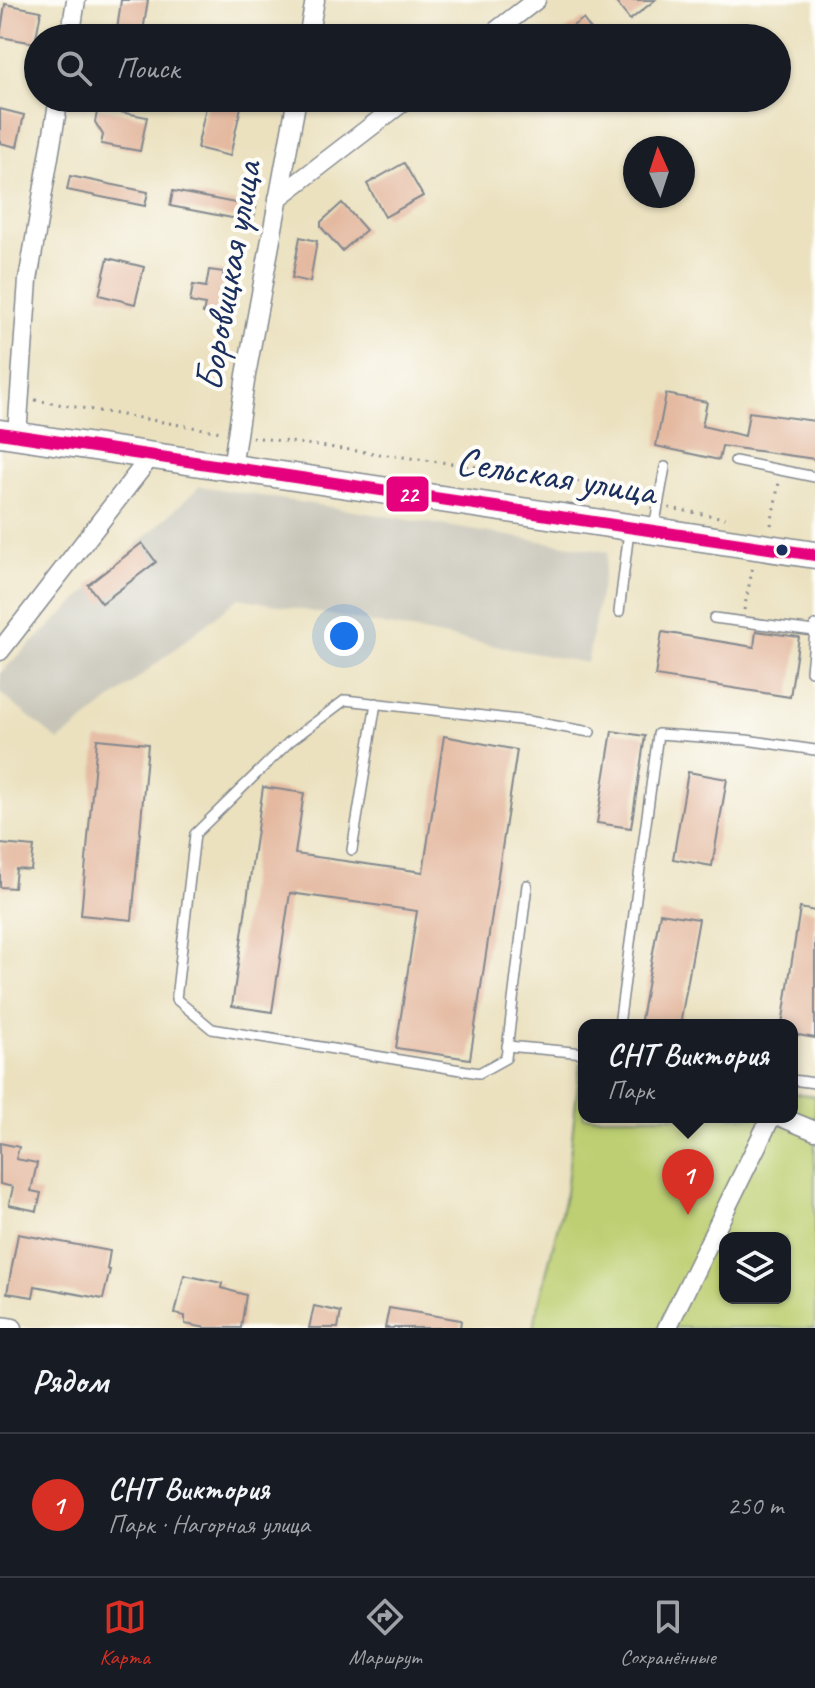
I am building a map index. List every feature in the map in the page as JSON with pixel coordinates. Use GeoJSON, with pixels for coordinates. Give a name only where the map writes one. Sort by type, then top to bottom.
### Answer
{"type":"FeatureCollection","features":[{"type":"Feature","properties":{"kind":"street"},"geometry":{"type":"LineString","coordinates":[[72,24],[76,0]]}},
{"type":"Feature","properties":{"kind":"street"},"geometry":{"type":"LineString","coordinates":[[311,24],[315,0]]}},
{"type":"Feature","properties":{"kind":"street"},"geometry":{"type":"LineString","coordinates":[[505,24],[536,0]]}},
{"type":"Feature","properties":{"kind":"street"},"geometry":{"type":"LineString","coordinates":[[9,434],[20,397],[28,280],[57,112]]}},
{"type":"Feature","properties":{"kind":"street","name":"Боровицкая улица"},"geometry":{"type":"LineString","coordinates":[[232,468],[294,112]]}},
{"type":"Feature","properties":{"kind":"street"},"geometry":{"type":"LineString","coordinates":[[278,198],[390,112]]}},
{"type":"Feature","properties":{"kind":"street","name":"Сельская улица"},"geometry":{"type":"LineString","coordinates":[[9,434],[815,555]]}},
{"type":"Feature","properties":{"kind":"street"},"geometry":{"type":"LineString","coordinates":[[0,651],[151,456]]}},
{"type":"Feature","properties":{"kind":"street"},"geometry":{"type":"LineString","coordinates":[[667,1328],[768,1123]]}},
{"type":"Feature","properties":{"kind":"street"},"geometry":{"type":"LineString","coordinates":[[796,1123],[815,1131]]}},
{"type":"Feature","properties":{"kind":"street"},"geometry":{"type":"LineString","coordinates":[[0,1326],[13,1328]]}},
{"type":"Feature","properties":{"kind":"lane"},"geometry":{"type":"LineString","coordinates":[[735,461],[815,477]]}},
{"type":"Feature","properties":{"kind":"lane"},"geometry":{"type":"LineString","coordinates":[[619,612],[641,529],[659,505],[665,467]]}},
{"type":"Feature","properties":{"kind":"lane"},"geometry":{"type":"LineString","coordinates":[[714,618],[815,629],[811,671],[815,671]]}},
{"type":"Feature","properties":{"kind":"lane"},"geometry":{"type":"LineString","coordinates":[[527,885],[506,1058],[479,1073],[212,1029],[176,999],[195,834],[289,742],[345,700],[528,721],[590,732]]}},
{"type":"Feature","properties":{"kind":"lane"},"geometry":{"type":"LineString","coordinates":[[352,850],[376,703]]}},
{"type":"Feature","properties":{"kind":"lane"},"geometry":{"type":"LineString","coordinates":[[620,1019],[658,734],[746,740],[815,750]]}},
{"type":"Feature","properties":{"kind":"lane"},"geometry":{"type":"LineString","coordinates":[[507,1046],[578,1052]]}},
{"type":"Feature","properties":{"kind":"path"},"geometry":{"type":"LineString","coordinates":[[20,397],[237,434],[569,479],[659,505],[735,519]]}},
{"type":"Feature","properties":{"kind":"path"},"geometry":{"type":"LineString","coordinates":[[741,621],[763,524],[771,525],[781,471]]}},
{"type":"Feature","properties":{"kind":"shaded area"},"geometry":{"type":"Polygon","coordinates":[[[200,486],[608,552],[587,663],[239,598],[59,741],[0,693],[0,673],[200,486]]]}},
{"type":"Feature","properties":{"kind":"green space"},"geometry":{"type":"Polygon","coordinates":[[[578,1082],[578,1123],[798,1123],[798,1094],[815,1096],[815,1328],[533,1328],[566,1192],[578,1082]]]}},
{"type":"Feature","properties":{"kind":"building"},"geometry":{"type":"Polygon","coordinates":[[[121,0],[148,0],[144,24],[118,24],[121,0]]]}},
{"type":"Feature","properties":{"kind":"building"},"geometry":{"type":"Polygon","coordinates":[[[614,0],[655,0],[630,20],[614,0]]]}},
{"type":"Feature","properties":{"kind":"building"},"geometry":{"type":"Polygon","coordinates":[[[5,4],[41,11],[39,24],[24,24],[24,41],[0,37],[5,4]]]}},
{"type":"Feature","properties":{"kind":"building"},"geometry":{"type":"Polygon","coordinates":[[[0,109],[24,115],[17,147],[0,143],[0,109]]]}},
{"type":"Feature","properties":{"kind":"building"},"geometry":{"type":"Polygon","coordinates":[[[97,112],[147,117],[140,151],[101,144],[103,135],[95,122],[97,112]]]}},
{"type":"Feature","properties":{"kind":"building"},"geometry":{"type":"Polygon","coordinates":[[[205,112],[240,112],[230,156],[197,148],[205,112]]]}},
{"type":"Feature","properties":{"kind":"building"},"geometry":{"type":"Polygon","coordinates":[[[404,163],[423,196],[385,217],[367,184],[404,163]]]}},
{"type":"Feature","properties":{"kind":"building"},"geometry":{"type":"Polygon","coordinates":[[[70,176],[148,192],[145,206],[67,190],[70,176]]]}},
{"type":"Feature","properties":{"kind":"building"},"geometry":{"type":"Polygon","coordinates":[[[173,191],[256,207],[253,222],[170,206],[173,191]]]}},
{"type":"Feature","properties":{"kind":"building"},"geometry":{"type":"Polygon","coordinates":[[[342,203],[366,230],[342,251],[321,227],[321,222],[342,203]]]}},
{"type":"Feature","properties":{"kind":"building"},"geometry":{"type":"Polygon","coordinates":[[[300,237],[317,241],[310,282],[292,278],[300,237]]]}},
{"type":"Feature","properties":{"kind":"building"},"geometry":{"type":"Polygon","coordinates":[[[108,258],[144,267],[135,304],[99,295],[108,258]]]}},
{"type":"Feature","properties":{"kind":"building"},"geometry":{"type":"Polygon","coordinates":[[[209,270],[224,272],[222,281],[236,283],[230,317],[203,313],[205,305],[190,302],[193,285],[206,287],[209,270]]]}},
{"type":"Feature","properties":{"kind":"building"},"geometry":{"type":"Polygon","coordinates":[[[666,394],[707,402],[702,426],[745,436],[749,412],[815,421],[815,459],[722,446],[719,460],[656,446],[666,394]]]}},
{"type":"Feature","properties":{"kind":"building"},"geometry":{"type":"Polygon","coordinates":[[[142,543],[156,562],[102,603],[88,585],[142,543]]]}},
{"type":"Feature","properties":{"kind":"building"},"geometry":{"type":"Polygon","coordinates":[[[756,631],[799,637],[790,697],[655,676],[662,632],[754,647],[756,631]]]}},
{"type":"Feature","properties":{"kind":"building"},"geometry":{"type":"Polygon","coordinates":[[[612,731],[645,736],[631,828],[597,823],[612,731]]]}},
{"type":"Feature","properties":{"kind":"building"},"geometry":{"type":"Polygon","coordinates":[[[444,736],[517,750],[470,1059],[396,1048],[417,911],[290,893],[272,1012],[232,1006],[263,787],[304,793],[295,854],[423,872],[444,736]]]}},
{"type":"Feature","properties":{"kind":"building"},"geometry":{"type":"Polygon","coordinates":[[[97,739],[148,744],[132,920],[81,915],[97,739]]]}},
{"type":"Feature","properties":{"kind":"building"},"geometry":{"type":"Polygon","coordinates":[[[688,772],[727,779],[712,866],[673,859],[688,772]]]}},
{"type":"Feature","properties":{"kind":"building"},"geometry":{"type":"Polygon","coordinates":[[[0,844],[34,847],[31,870],[16,869],[14,888],[0,887],[0,844]]]}},
{"type":"Feature","properties":{"kind":"building"},"geometry":{"type":"Polygon","coordinates":[[[800,908],[815,911],[815,1038],[798,1035],[798,1019],[783,1019],[800,908]]]}},
{"type":"Feature","properties":{"kind":"building"},"geometry":{"type":"Polygon","coordinates":[[[660,913],[699,919],[681,1019],[641,1019],[660,913]]]}},
{"type":"Feature","properties":{"kind":"building"},"geometry":{"type":"Polygon","coordinates":[[[0,1143],[19,1147],[16,1159],[37,1163],[31,1191],[41,1193],[37,1211],[9,1205],[13,1187],[0,1184],[0,1143]]]}},
{"type":"Feature","properties":{"kind":"building"},"geometry":{"type":"Polygon","coordinates":[[[18,1234],[110,1251],[107,1269],[110,1270],[103,1299],[35,1286],[33,1297],[7,1293],[18,1234]]]}},
{"type":"Feature","properties":{"kind":"building"},"geometry":{"type":"Polygon","coordinates":[[[184,1275],[222,1283],[221,1288],[246,1295],[241,1328],[206,1328],[185,1324],[185,1316],[175,1314],[184,1275]]]}},
{"type":"Feature","properties":{"kind":"building"},"geometry":{"type":"Polygon","coordinates":[[[314,1306],[341,1312],[338,1328],[309,1328],[314,1306]]]}},
{"type":"Feature","properties":{"kind":"building"},"geometry":{"type":"Polygon","coordinates":[[[389,1308],[461,1320],[460,1328],[385,1328],[389,1308]]]}},
{"type":"Feature","properties":{"kind":"transit line","name":"22"},"geometry":{"type":"LineString","coordinates":[[0,433],[815,555]]}},
{"type":"Feature","properties":{"kind":"place","name":"СНТ Виктория"},"geometry":{"type":"Point","coordinates":[688,1215]}}]}
